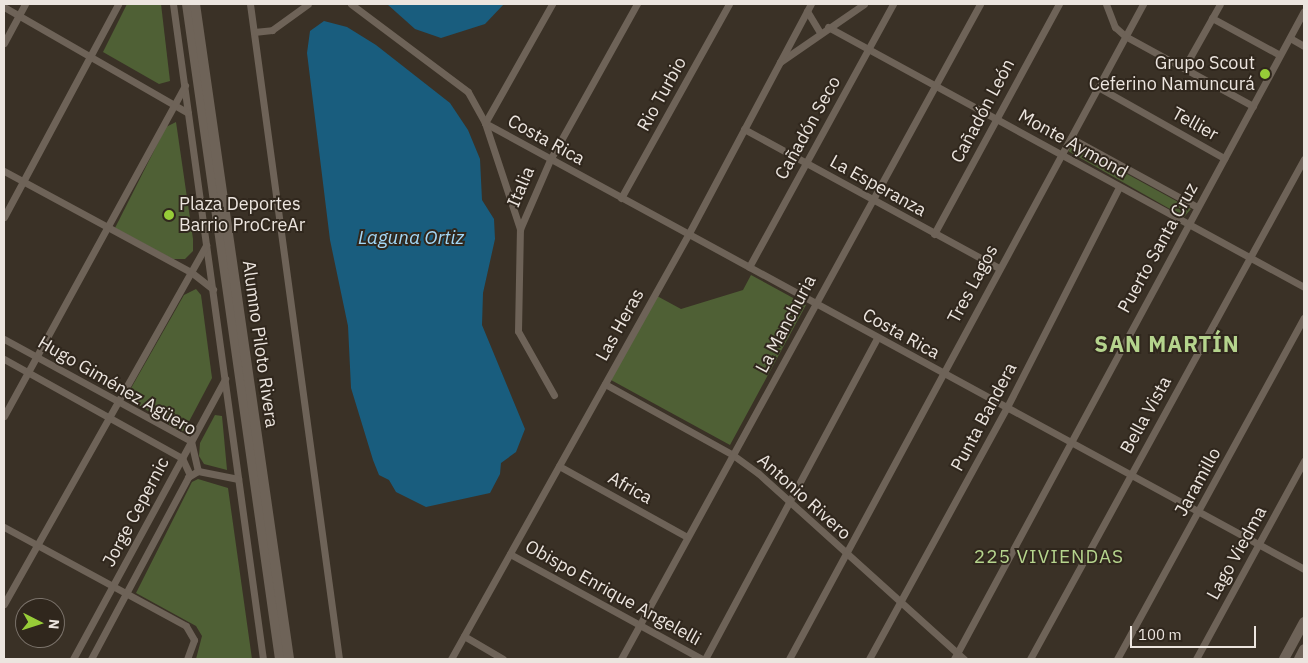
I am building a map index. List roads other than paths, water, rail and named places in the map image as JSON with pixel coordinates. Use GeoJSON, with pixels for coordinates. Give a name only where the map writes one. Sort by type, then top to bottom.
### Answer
{"type":"FeatureCollection","features":[{"type":"Feature","properties":{"kind":"main road","name":"Alumno Piloto Rivera"},"geometry":{"type":"LineString","coordinates":[[187,4],[280,659]]}},
{"type":"Feature","properties":{"kind":"main road","name":"Alumno Piloto Rivera"},"geometry":{"type":"LineString","coordinates":[[195,4],[289,659]]}},
{"type":"Feature","properties":{"kind":"main road"},"geometry":{"type":"LineString","coordinates":[[1284,659],[1304,622]]}},
{"type":"Feature","properties":{"kind":"street"},"geometry":{"type":"LineString","coordinates":[[6,4],[4,7],[19,16],[174,102],[188,113]]}},
{"type":"Feature","properties":{"kind":"street"},"geometry":{"type":"LineString","coordinates":[[4,43],[25,4]]}},
{"type":"Feature","properties":{"kind":"street"},"geometry":{"type":"LineString","coordinates":[[4,217],[92,56],[118,4]]}},
{"type":"Feature","properties":{"kind":"street"},"geometry":{"type":"LineString","coordinates":[[173,4],[263,659]]}},
{"type":"Feature","properties":{"kind":"street"},"geometry":{"type":"LineString","coordinates":[[250,4],[339,659]]}},
{"type":"Feature","properties":{"kind":"street"},"geometry":{"type":"LineString","coordinates":[[254,32],[272,30],[308,4]]}},
{"type":"Feature","properties":{"kind":"street"},"geometry":{"type":"LineString","coordinates":[[351,4],[461,85],[485,122],[520,229]]}},
{"type":"Feature","properties":{"kind":"street"},"geometry":{"type":"LineString","coordinates":[[485,122],[552,4]]}},
{"type":"Feature","properties":{"kind":"street","name":"Italia"},"geometry":{"type":"LineString","coordinates":[[554,395],[518,331],[520,229],[550,160],[637,4]]}},
{"type":"Feature","properties":{"kind":"street","name":"Rio Turbio"},"geometry":{"type":"LineString","coordinates":[[621,198],[729,4]]}},
{"type":"Feature","properties":{"kind":"street","name":"Las Heras"},"geometry":{"type":"LineString","coordinates":[[451,659],[688,235],[811,4]]}},
{"type":"Feature","properties":{"kind":"street"},"geometry":{"type":"LineString","coordinates":[[778,64],[828,27],[864,4]]}},
{"type":"Feature","properties":{"kind":"street","name":"Cañadón Seco"},"geometry":{"type":"LineString","coordinates":[[749,267],[893,4]]}},
{"type":"Feature","properties":{"kind":"street","name":"La Manchuria"},"geometry":{"type":"LineString","coordinates":[[621,659],[814,302],[980,4]]}},
{"type":"Feature","properties":{"kind":"street","name":"Cañadón León"},"geometry":{"type":"LineString","coordinates":[[934,234],[1059,4]]}},
{"type":"Feature","properties":{"kind":"street"},"geometry":{"type":"LineString","coordinates":[[1106,4],[1115,27],[1125,36],[1253,106]]}},
{"type":"Feature","properties":{"kind":"street","name":"Tres Lagos"},"geometry":{"type":"LineString","coordinates":[[789,659],[1143,4]]}},
{"type":"Feature","properties":{"kind":"street"},"geometry":{"type":"LineString","coordinates":[[1184,68],[1220,4]]}},
{"type":"Feature","properties":{"kind":"street"},"geometry":{"type":"LineString","coordinates":[[808,11],[820,33]]}},
{"type":"Feature","properties":{"kind":"street","name":"Puerto Santa Cruz"},"geometry":{"type":"LineString","coordinates":[[956,656],[1068,443],[1304,11]]}},
{"type":"Feature","properties":{"kind":"street"},"geometry":{"type":"LineString","coordinates":[[1212,18],[1280,55]]}},
{"type":"Feature","properties":{"kind":"street","name":"Monte Aymond"},"geometry":{"type":"LineString","coordinates":[[828,27],[996,118],[1187,226],[1304,287]]}},
{"type":"Feature","properties":{"kind":"street"},"geometry":{"type":"LineString","coordinates":[[1290,38],[1304,46]]}},
{"type":"Feature","properties":{"kind":"street"},"geometry":{"type":"LineString","coordinates":[[4,416],[185,85]]}},
{"type":"Feature","properties":{"kind":"street","name":"Tellier"},"geometry":{"type":"LineString","coordinates":[[1098,87],[1224,158]]}},
{"type":"Feature","properties":{"kind":"street","name":"Costa Rica"},"geometry":{"type":"LineString","coordinates":[[485,122],[550,160],[814,302],[1198,514],[1304,569]]}},
{"type":"Feature","properties":{"kind":"street","name":"La Esperanza"},"geometry":{"type":"LineString","coordinates":[[744,129],[871,201],[999,268]]}},
{"type":"Feature","properties":{"kind":"street"},"geometry":{"type":"LineString","coordinates":[[1071,138],[1197,207]]}},
{"type":"Feature","properties":{"kind":"street","name":"Bella Vista"},"geometry":{"type":"LineString","coordinates":[[1030,659],[1304,159]]}},
{"type":"Feature","properties":{"kind":"street"},"geometry":{"type":"LineString","coordinates":[[4,171],[191,272],[213,289]]}},
{"type":"Feature","properties":{"kind":"street","name":"Punta Bandera"},"geometry":{"type":"LineString","coordinates":[[869,659],[901,604],[1006,409],[1120,187]]}},
{"type":"Feature","properties":{"kind":"street"},"geometry":{"type":"LineString","coordinates":[[4,604],[206,244]]}},
{"type":"Feature","properties":{"kind":"street","name":"Jaramillo"},"geometry":{"type":"LineString","coordinates":[[1117,659],[1304,318]]}},
{"type":"Feature","properties":{"kind":"street"},"geometry":{"type":"LineString","coordinates":[[703,659],[877,338]]}},
{"type":"Feature","properties":{"kind":"street","name":"Hugo Giménez Agüero"},"geometry":{"type":"LineString","coordinates":[[4,339],[191,441],[198,471]]}},
{"type":"Feature","properties":{"kind":"street","name":"Hugo Giménez Agüero"},"geometry":{"type":"LineString","coordinates":[[4,359],[182,458],[190,475]]}},
{"type":"Feature","properties":{"kind":"street","name":"Jorge Cepernic"},"geometry":{"type":"LineString","coordinates":[[73,659],[225,379]]}},
{"type":"Feature","properties":{"kind":"street","name":"Antonio Rivero"},"geometry":{"type":"LineString","coordinates":[[604,384],[733,454],[788,500],[956,656],[964,659]]}},
{"type":"Feature","properties":{"kind":"street","name":"Lago Viedma"},"geometry":{"type":"LineString","coordinates":[[1196,659],[1304,461]]}},
{"type":"Feature","properties":{"kind":"street","name":"Africa"},"geometry":{"type":"LineString","coordinates":[[559,466],[687,536]]}},
{"type":"Feature","properties":{"kind":"street","name":"Jorge Cepernic"},"geometry":{"type":"LineString","coordinates":[[91,659],[190,475],[198,471],[238,479]]}},
{"type":"Feature","properties":{"kind":"street"},"geometry":{"type":"LineString","coordinates":[[4,527],[192,632],[193,647],[187,659]]}},
{"type":"Feature","properties":{"kind":"street","name":"Obispo Enrique Angelelli"},"geometry":{"type":"LineString","coordinates":[[510,554],[639,626],[703,659]]}},
{"type":"Feature","properties":{"kind":"street"},"geometry":{"type":"LineString","coordinates":[[464,636],[504,659]]}},
{"type":"Feature","properties":{"kind":"street"},"geometry":{"type":"LineString","coordinates":[[1292,644],[1302,653]]}},
{"type":"Feature","properties":{"kind":"water"},"geometry":{"type":"Polygon","coordinates":[[[387,4],[504,4],[485,24],[441,38],[415,29],[387,4]]]}},
{"type":"Feature","properties":{"kind":"water","name":"Laguna Ortiz"},"geometry":{"type":"Polygon","coordinates":[[[324,21],[347,27],[376,45],[450,103],[468,130],[480,159],[482,200],[494,219],[495,239],[483,293],[482,325],[525,429],[516,452],[501,463],[500,474],[490,493],[426,507],[396,492],[389,480],[379,475],[373,460],[351,388],[348,326],[330,240],[307,53],[310,31],[324,21]]]}},
{"type":"Feature","properties":{"kind":"place","name":"Grupo Scout Ceferino Namuncurá"},"geometry":{"type":"Point","coordinates":[1265,74]}},
{"type":"Feature","properties":{"kind":"place","name":"Plaza Deportes Barrio ProCreAr"},"geometry":{"type":"Point","coordinates":[169,215]}},
{"type":"Feature","properties":{"kind":"district","name":"SAN MARTÍN"},"geometry":{"type":"Point","coordinates":[1167,344]}},
{"type":"Feature","properties":{"kind":"district","name":"225 VIVIENDAS"},"geometry":{"type":"Point","coordinates":[1049,557]}}]}
